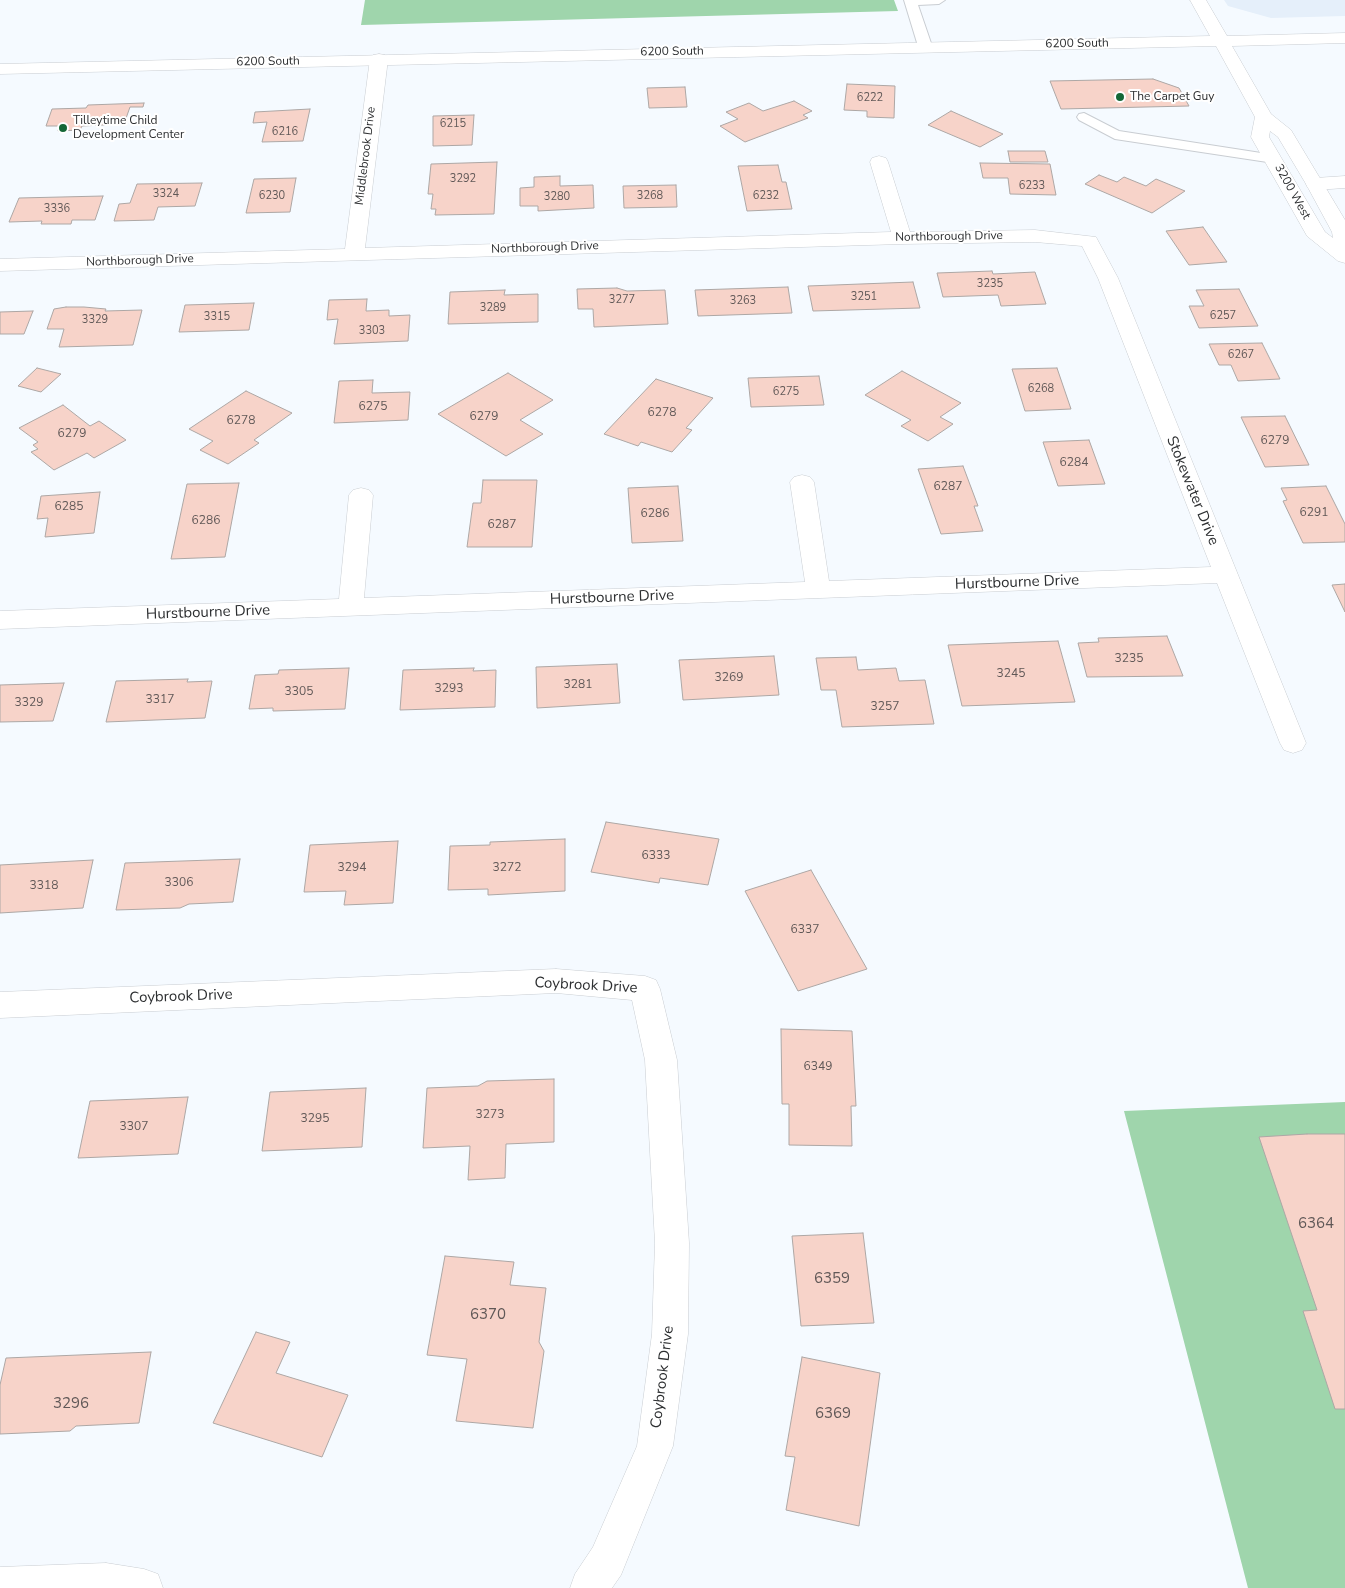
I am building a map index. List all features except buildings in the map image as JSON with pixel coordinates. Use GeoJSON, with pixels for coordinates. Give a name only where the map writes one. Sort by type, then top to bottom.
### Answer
{"type":"FeatureCollection","features":[{"type":"Feature","properties":{"kind":"street","name":"3200 West"},"geometry":{"type":"LineString","coordinates":[[1198,0],[1264,117],[1285,134],[1315,184],[1342,232],[1345,257]]}},
{"type":"Feature","properties":{"kind":"street","name":"6200 South"},"geometry":{"type":"LineString","coordinates":[[0,69],[925,46],[1345,38]]}},
{"type":"Feature","properties":{"kind":"street","name":"Middlebrook Drive"},"geometry":{"type":"LineString","coordinates":[[354,254],[379,59]]}},
{"type":"Feature","properties":{"kind":"street","name":"3200 West"},"geometry":{"type":"LineString","coordinates":[[1264,117],[1260,137],[1317,236],[1345,257]]}},
{"type":"Feature","properties":{"kind":"street"},"geometry":{"type":"LineString","coordinates":[[879,162],[902,238]]}},
{"type":"Feature","properties":{"kind":"street"},"geometry":{"type":"LineString","coordinates":[[1315,184],[1345,182]]}},
{"type":"Feature","properties":{"kind":"street","name":"Northborough Drive"},"geometry":{"type":"LineString","coordinates":[[0,265],[902,238],[1035,236],[1089,240]]}},
{"type":"Feature","properties":{"kind":"street","name":"Stokewater Drive"},"geometry":{"type":"LineString","coordinates":[[1089,240],[1108,278],[1293,743]]}},
{"type":"Feature","properties":{"kind":"street"},"geometry":{"type":"LineString","coordinates":[[802,482],[818,590]]}},
{"type":"Feature","properties":{"kind":"street"},"geometry":{"type":"LineString","coordinates":[[350,608],[361,495]]}},
{"type":"Feature","properties":{"kind":"street","name":"Hurstbourne Drive"},"geometry":{"type":"LineString","coordinates":[[0,620],[1225,575]]}},
{"type":"Feature","properties":{"kind":"street","name":"Coybrook Drive"},"geometry":{"type":"LineString","coordinates":[[0,1005],[556,981],[645,989],[661,1060],[672,1242],[670,1334],[655,1446],[607,1561],[589,1588]]}},
{"type":"Feature","properties":{"kind":"street"},"geometry":{"type":"LineString","coordinates":[[0,1586],[106,1582],[144,1588]]}},
{"type":"Feature","properties":{"kind":"lane"},"geometry":{"type":"LineString","coordinates":[[925,46],[911,0],[939,0]]}},
{"type":"Feature","properties":{"kind":"lane"},"geometry":{"type":"LineString","coordinates":[[1084,117],[1115,135],[1274,160]]}},
{"type":"Feature","properties":{"kind":"shaded area"},"geometry":{"type":"Polygon","coordinates":[[[1224,0],[1345,0],[1345,16],[1271,18],[1228,6],[1224,0]]]}},
{"type":"Feature","properties":{"kind":"green space"},"geometry":{"type":"Polygon","coordinates":[[[365,0],[894,0],[898,11],[361,25],[365,0]]]}},
{"type":"Feature","properties":{"kind":"green space"},"geometry":{"type":"Polygon","coordinates":[[[1345,1102],[1345,1588],[1248,1588],[1124,1111],[1345,1102]]]}},
{"type":"Feature","properties":{"kind":"place","name":"The Carpet Guy"},"geometry":{"type":"Point","coordinates":[1120,97]}},
{"type":"Feature","properties":{"kind":"place","name":"Tilleytime Child Development Center"},"geometry":{"type":"Point","coordinates":[63,128]}}]}
